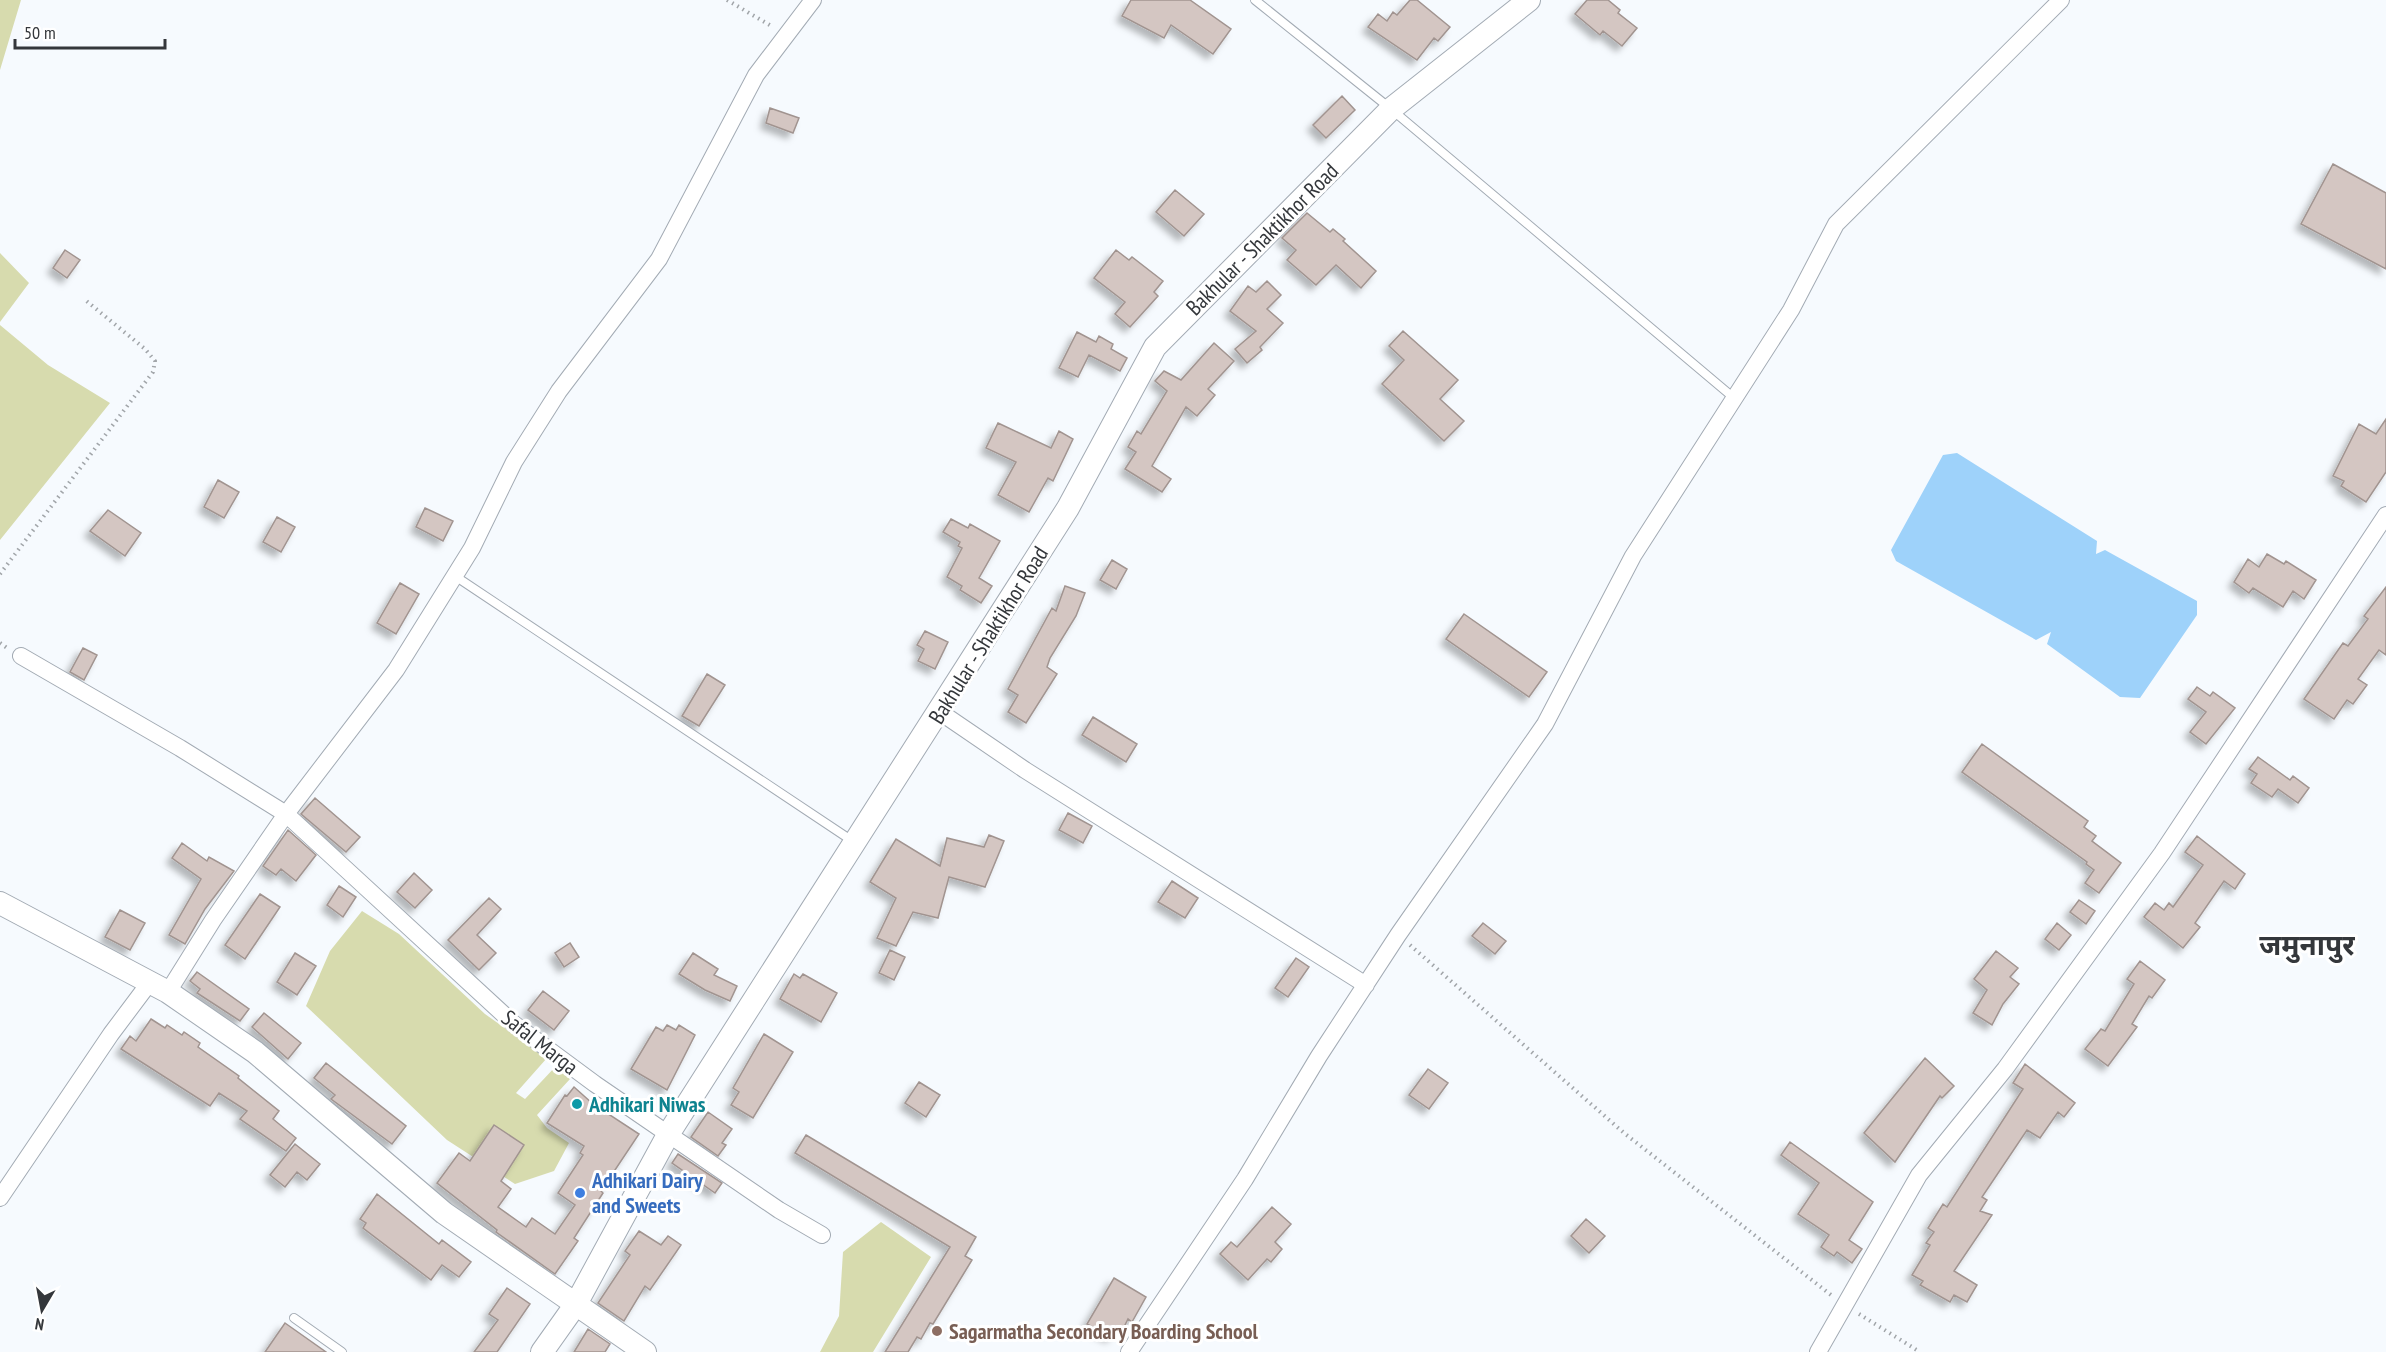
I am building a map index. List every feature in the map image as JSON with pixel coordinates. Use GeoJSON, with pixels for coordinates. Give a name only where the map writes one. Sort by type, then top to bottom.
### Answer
{"type":"FeatureCollection","features":[{"type":"Feature","properties":{"kind":"street"},"geometry":{"type":"LineString","coordinates":[[0,1198],[111,1034],[159,987],[213,920],[286,814],[396,670],[472,548],[514,462],[559,391],[659,258],[756,75],[813,0]]}},
{"type":"Feature","properties":{"kind":"street","name":"Bakhular - Shaktikhor Road"},"geometry":{"type":"LineString","coordinates":[[542,1352],[576,1304],[669,1133],[856,844],[1068,508],[1155,347],[1391,109],[1529,0]]}},
{"type":"Feature","properties":{"kind":"street"},"geometry":{"type":"LineString","coordinates":[[1129,1352],[1245,1179],[1319,1056],[1398,935],[1545,724],[1633,556],[1791,310],[1836,224],[2061,0]]}},
{"type":"Feature","properties":{"kind":"street"},"geometry":{"type":"LineString","coordinates":[[1818,1352],[1919,1175],[2005,1069],[2162,853],[2386,515]]}},
{"type":"Feature","properties":{"kind":"street","name":"Safal Marga"},"geometry":{"type":"LineString","coordinates":[[21,656],[180,748],[286,814],[514,1024],[595,1084],[779,1210],[822,1235]]}},
{"type":"Feature","properties":{"kind":"street"},"geometry":{"type":"LineString","coordinates":[[940,712],[1025,770],[1366,985]]}},
{"type":"Feature","properties":{"kind":"street"},"geometry":{"type":"LineString","coordinates":[[0,903],[159,987],[255,1052],[444,1214],[645,1352]]}},
{"type":"Feature","properties":{"kind":"lane"},"geometry":{"type":"LineString","coordinates":[[1255,0],[1391,109],[1734,398]]}},
{"type":"Feature","properties":{"kind":"lane"},"geometry":{"type":"LineString","coordinates":[[455,576],[856,844]]}},
{"type":"Feature","properties":{"kind":"lane"},"geometry":{"type":"LineString","coordinates":[[294,1318],[342,1352]]}},
{"type":"Feature","properties":{"kind":"path"},"geometry":{"type":"LineString","coordinates":[[727,0],[786,35]]}},
{"type":"Feature","properties":{"kind":"path"},"geometry":{"type":"LineString","coordinates":[[0,574],[153,372],[155,361],[145,349],[84,299]]}},
{"type":"Feature","properties":{"kind":"path"},"geometry":{"type":"LineString","coordinates":[[1398,935],[1624,1133],[1845,1305],[1920,1352]]}},
{"type":"Feature","properties":{"kind":"green space"},"geometry":{"type":"Polygon","coordinates":[[[0,0],[21,0],[0,70],[0,0]]]}},
{"type":"Feature","properties":{"kind":"green space"},"geometry":{"type":"Polygon","coordinates":[[[0,253],[29,283],[0,322],[0,253]]]}},
{"type":"Feature","properties":{"kind":"green space"},"geometry":{"type":"Polygon","coordinates":[[[0,325],[48,365],[110,403],[0,540],[0,325]]]}},
{"type":"Feature","properties":{"kind":"green space"},"geometry":{"type":"Polygon","coordinates":[[[362,911],[399,934],[485,1014],[547,1058],[516,1093],[525,1099],[556,1066],[570,1079],[537,1115],[547,1128],[569,1143],[554,1171],[515,1184],[447,1140],[306,1006],[330,951],[362,911]]]}},
{"type":"Feature","properties":{"kind":"green space"},"geometry":{"type":"Polygon","coordinates":[[[881,1222],[931,1257],[873,1352],[820,1352],[839,1316],[843,1252],[881,1222]]]}},
{"type":"Feature","properties":{"kind":"water"},"geometry":{"type":"Polygon","coordinates":[[[1957,453],[2097,541],[2096,554],[2105,550],[2197,601],[2197,615],[2140,698],[2120,697],[2047,644],[2051,632],[2036,640],[1896,561],[1891,550],[1943,455],[1957,453]]]}},
{"type":"Feature","properties":{"kind":"building"},"geometry":{"type":"Polygon","coordinates":[[[1131,0],[1190,0],[1231,29],[1213,54],[1171,25],[1164,38],[1122,16],[1131,0]]]}},
{"type":"Feature","properties":{"kind":"building"},"geometry":{"type":"Polygon","coordinates":[[[1410,0],[1417,0],[1450,27],[1438,41],[1434,38],[1417,60],[1368,27],[1378,14],[1387,21],[1393,12],[1397,15],[1410,0]]]}},
{"type":"Feature","properties":{"kind":"building"},"geometry":{"type":"Polygon","coordinates":[[[1587,0],[1608,0],[1620,10],[1618,13],[1637,28],[1622,46],[1603,31],[1600,35],[1575,14],[1587,0]]]}},
{"type":"Feature","properties":{"kind":"building"},"geometry":{"type":"Polygon","coordinates":[[[1342,96],[1355,110],[1326,138],[1313,125],[1342,96]]]}},
{"type":"Feature","properties":{"kind":"building"},"geometry":{"type":"Polygon","coordinates":[[[770,108],[799,118],[793,133],[766,123],[770,108]]]}},
{"type":"Feature","properties":{"kind":"building"},"geometry":{"type":"Polygon","coordinates":[[[2333,164],[2386,193],[2386,269],[2301,224],[2333,164]]]}},
{"type":"Feature","properties":{"kind":"building"},"geometry":{"type":"Polygon","coordinates":[[[1175,190],[1204,214],[1184,236],[1156,212],[1175,190]]]}},
{"type":"Feature","properties":{"kind":"building"},"geometry":{"type":"Polygon","coordinates":[[[1307,213],[1330,232],[1333,229],[1345,239],[1343,241],[1376,271],[1361,288],[1336,265],[1316,285],[1287,260],[1296,250],[1282,238],[1307,213]]]}},
{"type":"Feature","properties":{"kind":"building"},"geometry":{"type":"Polygon","coordinates":[[[65,250],[80,260],[67,278],[53,268],[65,250]]]}},
{"type":"Feature","properties":{"kind":"building"},"geometry":{"type":"Polygon","coordinates":[[[1116,250],[1129,260],[1132,257],[1163,281],[1154,292],[1158,296],[1130,327],[1115,314],[1125,302],[1094,278],[1116,250]]]}},
{"type":"Feature","properties":{"kind":"building"},"geometry":{"type":"Polygon","coordinates":[[[1267,281],[1281,295],[1267,309],[1283,323],[1260,347],[1262,350],[1247,363],[1235,349],[1256,331],[1230,311],[1248,286],[1256,292],[1267,281]]]}},
{"type":"Feature","properties":{"kind":"building"},"geometry":{"type":"Polygon","coordinates":[[[1403,331],[1458,380],[1440,399],[1464,421],[1444,441],[1382,384],[1404,360],[1389,346],[1403,331]]]}},
{"type":"Feature","properties":{"kind":"building"},"geometry":{"type":"Polygon","coordinates":[[[1077,332],[1096,342],[1099,336],[1113,344],[1111,349],[1127,358],[1120,371],[1089,355],[1078,377],[1059,368],[1077,332]]]}},
{"type":"Feature","properties":{"kind":"building"},"geometry":{"type":"Polygon","coordinates":[[[1214,343],[1234,361],[1208,389],[1215,395],[1197,416],[1186,407],[1152,466],[1171,479],[1162,492],[1125,469],[1136,452],[1128,447],[1137,431],[1141,434],[1167,391],[1155,381],[1164,371],[1181,380],[1214,343]]]}},
{"type":"Feature","properties":{"kind":"building"},"geometry":{"type":"Polygon","coordinates":[[[2386,419],[2386,472],[2366,502],[2341,486],[2344,481],[2333,476],[2359,424],[2376,434],[2386,419]]]}},
{"type":"Feature","properties":{"kind":"building"},"geometry":{"type":"Polygon","coordinates":[[[998,423],[1051,448],[1059,431],[1073,439],[1053,481],[1048,478],[1029,512],[998,495],[1016,462],[986,448],[998,423]]]}},
{"type":"Feature","properties":{"kind":"building"},"geometry":{"type":"Polygon","coordinates":[[[218,480],[239,492],[224,518],[204,507],[218,480]]]}},
{"type":"Feature","properties":{"kind":"building"},"geometry":{"type":"Polygon","coordinates":[[[425,508],[453,521],[443,541],[416,527],[425,508]]]}},
{"type":"Feature","properties":{"kind":"building"},"geometry":{"type":"Polygon","coordinates":[[[108,510],[141,533],[125,556],[90,531],[108,510]]]}},
{"type":"Feature","properties":{"kind":"building"},"geometry":{"type":"Polygon","coordinates":[[[277,517],[295,527],[281,552],[263,542],[277,517]]]}},
{"type":"Feature","properties":{"kind":"building"},"geometry":{"type":"Polygon","coordinates":[[[951,519],[968,528],[970,524],[1000,541],[979,578],[992,586],[981,603],[960,590],[962,586],[947,577],[962,548],[958,546],[960,542],[943,532],[951,519]]]}},
{"type":"Feature","properties":{"kind":"building"},"geometry":{"type":"Polygon","coordinates":[[[2267,554],[2284,564],[2286,561],[2316,580],[2304,599],[2293,591],[2283,607],[2253,588],[2249,593],[2234,582],[2248,559],[2259,567],[2267,554]]]}},
{"type":"Feature","properties":{"kind":"building"},"geometry":{"type":"Polygon","coordinates":[[[1112,560],[1127,569],[1116,589],[1100,580],[1112,560]]]}},
{"type":"Feature","properties":{"kind":"building"},"geometry":{"type":"Polygon","coordinates":[[[400,583],[419,594],[396,634],[377,623],[400,583]]]}},
{"type":"Feature","properties":{"kind":"building"},"geometry":{"type":"Polygon","coordinates":[[[1065,586],[1085,593],[1076,616],[1050,658],[1047,667],[1057,674],[1026,723],[1008,712],[1018,695],[1008,689],[1052,608],[1056,611],[1065,586]]]}},
{"type":"Feature","properties":{"kind":"building"},"geometry":{"type":"Polygon","coordinates":[[[2386,587],[2386,655],[2379,650],[2358,679],[2367,685],[2353,704],[2347,700],[2334,719],[2304,699],[2343,643],[2348,646],[2368,619],[2364,616],[2386,587]]]}},
{"type":"Feature","properties":{"kind":"building"},"geometry":{"type":"Polygon","coordinates":[[[1464,614],[1547,672],[1529,697],[1446,639],[1464,614]]]}},
{"type":"Feature","properties":{"kind":"building"},"geometry":{"type":"Polygon","coordinates":[[[925,631],[948,642],[935,669],[918,661],[924,649],[917,645],[925,631]]]}},
{"type":"Feature","properties":{"kind":"building"},"geometry":{"type":"Polygon","coordinates":[[[83,648],[97,655],[84,680],[70,672],[83,648]]]}},
{"type":"Feature","properties":{"kind":"building"},"geometry":{"type":"Polygon","coordinates":[[[707,674],[725,685],[699,726],[682,716],[707,674]]]}},
{"type":"Feature","properties":{"kind":"building"},"geometry":{"type":"Polygon","coordinates":[[[2197,687],[2210,696],[2213,692],[2235,708],[2206,744],[2190,732],[2206,712],[2188,699],[2197,687]]]}},
{"type":"Feature","properties":{"kind":"building"},"geometry":{"type":"Polygon","coordinates":[[[1093,717],[1137,744],[1126,762],[1082,735],[1093,717]]]}},
{"type":"Feature","properties":{"kind":"building"},"geometry":{"type":"Polygon","coordinates":[[[1982,744],[2088,821],[2084,827],[2096,836],[2092,841],[2121,863],[2099,893],[2085,883],[2094,870],[2086,864],[2087,862],[1962,772],[1982,744]]]}},
{"type":"Feature","properties":{"kind":"building"},"geometry":{"type":"Polygon","coordinates":[[[2258,757],[2290,780],[2293,776],[2309,788],[2298,803],[2278,789],[2272,797],[2251,783],[2257,774],[2249,769],[2258,757]]]}},
{"type":"Feature","properties":{"kind":"building"},"geometry":{"type":"Polygon","coordinates":[[[315,798],[360,837],[346,852],[301,814],[315,798]]]}},
{"type":"Feature","properties":{"kind":"building"},"geometry":{"type":"Polygon","coordinates":[[[1068,813],[1092,826],[1083,843],[1059,830],[1068,813]]]}},
{"type":"Feature","properties":{"kind":"building"},"geometry":{"type":"Polygon","coordinates":[[[288,830],[316,855],[296,881],[281,869],[276,875],[263,866],[288,830]]]}},
{"type":"Feature","properties":{"kind":"building"},"geometry":{"type":"Polygon","coordinates":[[[989,835],[1004,841],[985,887],[949,877],[938,918],[913,912],[896,946],[877,938],[896,898],[870,882],[896,839],[940,866],[947,838],[984,847],[989,835]]]}},
{"type":"Feature","properties":{"kind":"building"},"geometry":{"type":"Polygon","coordinates":[[[2197,836],[2245,874],[2235,889],[2224,881],[2195,923],[2200,927],[2183,948],[2144,917],[2155,903],[2164,910],[2169,903],[2173,907],[2203,865],[2185,852],[2197,836]]]}},
{"type":"Feature","properties":{"kind":"building"},"geometry":{"type":"Polygon","coordinates":[[[182,843],[207,861],[209,857],[234,871],[205,909],[185,944],[169,935],[201,879],[172,858],[182,843]]]}},
{"type":"Feature","properties":{"kind":"building"},"geometry":{"type":"Polygon","coordinates":[[[414,873],[432,890],[415,908],[397,892],[414,873]]]}},
{"type":"Feature","properties":{"kind":"building"},"geometry":{"type":"Polygon","coordinates":[[[1172,881],[1198,898],[1185,918],[1158,902],[1172,881]]]}},
{"type":"Feature","properties":{"kind":"building"},"geometry":{"type":"Polygon","coordinates":[[[339,886],[356,897],[343,917],[327,905],[339,886]]]}},
{"type":"Feature","properties":{"kind":"building"},"geometry":{"type":"Polygon","coordinates":[[[260,894],[280,907],[245,959],[225,945],[260,894]]]}},
{"type":"Feature","properties":{"kind":"building"},"geometry":{"type":"Polygon","coordinates":[[[489,898],[501,909],[477,935],[496,953],[479,970],[448,940],[489,898]]]}},
{"type":"Feature","properties":{"kind":"building"},"geometry":{"type":"Polygon","coordinates":[[[2079,900],[2095,911],[2086,924],[2070,912],[2079,900]]]}},
{"type":"Feature","properties":{"kind":"building"},"geometry":{"type":"Polygon","coordinates":[[[120,910],[145,923],[130,950],[105,937],[120,910]]]}},
{"type":"Feature","properties":{"kind":"building"},"geometry":{"type":"Polygon","coordinates":[[[1483,923],[1506,941],[1495,954],[1472,936],[1483,923]]]}},
{"type":"Feature","properties":{"kind":"building"},"geometry":{"type":"Polygon","coordinates":[[[2057,923],[2071,935],[2059,950],[2045,939],[2057,923]]]}},
{"type":"Feature","properties":{"kind":"building"},"geometry":{"type":"Polygon","coordinates":[[[570,943],[579,957],[564,967],[555,953],[570,943]]]}},
{"type":"Feature","properties":{"kind":"building"},"geometry":{"type":"Polygon","coordinates":[[[890,950],[905,957],[894,980],[879,973],[890,950]]]}},
{"type":"Feature","properties":{"kind":"building"},"geometry":{"type":"Polygon","coordinates":[[[1996,951],[2018,968],[2010,977],[2019,984],[2003,1004],[1992,1025],[1973,1013],[1987,990],[1974,979],[1996,951]]]}},
{"type":"Feature","properties":{"kind":"building"},"geometry":{"type":"Polygon","coordinates":[[[295,953],[316,966],[297,995],[277,982],[295,953]]]}},
{"type":"Feature","properties":{"kind":"building"},"geometry":{"type":"Polygon","coordinates":[[[693,953],[718,969],[714,975],[737,986],[730,1001],[705,990],[679,974],[693,953]]]}},
{"type":"Feature","properties":{"kind":"building"},"geometry":{"type":"Polygon","coordinates":[[[1296,958],[1309,967],[1288,997],[1275,988],[1296,958]]]}},
{"type":"Feature","properties":{"kind":"building"},"geometry":{"type":"Polygon","coordinates":[[[2140,961],[2165,980],[2152,998],[2149,996],[2132,1024],[2137,1027],[2108,1066],[2085,1049],[2101,1029],[2105,1031],[2134,984],[2127,979],[2140,961]]]}},
{"type":"Feature","properties":{"kind":"building"},"geometry":{"type":"Polygon","coordinates":[[[197,972],[249,1009],[240,1021],[197,993],[200,989],[190,981],[197,972]]]}},
{"type":"Feature","properties":{"kind":"building"},"geometry":{"type":"Polygon","coordinates":[[[794,974],[800,978],[803,974],[837,993],[821,1022],[780,999],[794,974]]]}},
{"type":"Feature","properties":{"kind":"building"},"geometry":{"type":"Polygon","coordinates":[[[543,991],[569,1011],[554,1030],[528,1010],[543,991]]]}},
{"type":"Feature","properties":{"kind":"building"},"geometry":{"type":"Polygon","coordinates":[[[264,1013],[301,1043],[288,1059],[252,1027],[264,1013]]]}},
{"type":"Feature","properties":{"kind":"building"},"geometry":{"type":"Polygon","coordinates":[[[151,1019],[165,1028],[167,1025],[182,1035],[184,1032],[200,1043],[198,1047],[239,1076],[238,1078],[279,1111],[273,1119],[296,1138],[286,1151],[240,1119],[247,1111],[219,1093],[210,1106],[121,1049],[130,1036],[136,1041],[151,1019]]]}},
{"type":"Feature","properties":{"kind":"building"},"geometry":{"type":"Polygon","coordinates":[[[667,1025],[676,1030],[679,1025],[695,1035],[667,1090],[631,1069],[656,1027],[663,1031],[667,1025]]]}},
{"type":"Feature","properties":{"kind":"building"},"geometry":{"type":"Polygon","coordinates":[[[764,1034],[793,1052],[753,1118],[731,1105],[739,1092],[733,1088],[764,1034]]]}},
{"type":"Feature","properties":{"kind":"building"},"geometry":{"type":"Polygon","coordinates":[[[1925,1058],[1954,1086],[1942,1098],[1940,1096],[1895,1162],[1864,1133],[1925,1058]]]}},
{"type":"Feature","properties":{"kind":"building"},"geometry":{"type":"Polygon","coordinates":[[[326,1063],[406,1126],[392,1144],[331,1099],[335,1095],[314,1078],[326,1063]]]}},
{"type":"Feature","properties":{"kind":"building"},"geometry":{"type":"Polygon","coordinates":[[[2025,1064],[2075,1103],[2064,1117],[2058,1112],[2040,1138],[2027,1130],[1982,1197],[1987,1200],[1980,1211],[1992,1215],[1954,1271],[1977,1285],[1967,1302],[1954,1295],[1950,1302],[1920,1285],[1923,1281],[1912,1275],[1930,1245],[1926,1243],[1934,1232],[1928,1228],[1943,1204],[1947,1207],[2023,1089],[2013,1083],[2025,1064]]]}},
{"type":"Feature","properties":{"kind":"building"},"geometry":{"type":"Polygon","coordinates":[[[1428,1069],[1448,1083],[1429,1109],[1409,1095],[1428,1069]]]}},
{"type":"Feature","properties":{"kind":"building"},"geometry":{"type":"Polygon","coordinates":[[[919,1082],[940,1095],[926,1117],[905,1103],[919,1082]]]}},
{"type":"Feature","properties":{"kind":"building"},"geometry":{"type":"Polygon","coordinates":[[[574,1087],[593,1104],[639,1134],[601,1191],[603,1193],[574,1238],[578,1241],[555,1274],[496,1232],[497,1230],[437,1183],[459,1153],[470,1161],[494,1125],[524,1145],[501,1181],[511,1189],[498,1207],[526,1227],[532,1218],[555,1234],[575,1205],[558,1193],[583,1155],[580,1153],[584,1146],[547,1123],[565,1095],[567,1096],[574,1087]]]}},
{"type":"Feature","properties":{"kind":"building"},"geometry":{"type":"Polygon","coordinates":[[[708,1112],[732,1129],[722,1143],[726,1145],[718,1156],[691,1137],[708,1112]]]}},
{"type":"Feature","properties":{"kind":"building"},"geometry":{"type":"Polygon","coordinates":[[[806,1135],[976,1237],[965,1256],[972,1260],[933,1324],[930,1323],[921,1339],[917,1337],[908,1352],[885,1352],[950,1247],[795,1153],[806,1135]]]}},
{"type":"Feature","properties":{"kind":"building"},"geometry":{"type":"Polygon","coordinates":[[[1790,1142],[1873,1202],[1849,1240],[1862,1249],[1852,1263],[1837,1252],[1834,1256],[1821,1247],[1829,1235],[1798,1214],[1819,1183],[1781,1155],[1790,1142]]]}},
{"type":"Feature","properties":{"kind":"building"},"geometry":{"type":"Polygon","coordinates":[[[295,1144],[320,1164],[307,1180],[297,1172],[285,1187],[270,1175],[295,1144]]]}},
{"type":"Feature","properties":{"kind":"building"},"geometry":{"type":"Polygon","coordinates":[[[678,1154],[722,1183],[715,1193],[672,1163],[678,1154]]]}},
{"type":"Feature","properties":{"kind":"building"},"geometry":{"type":"Polygon","coordinates":[[[377,1194],[439,1244],[442,1240],[471,1262],[459,1277],[442,1265],[431,1280],[363,1228],[366,1223],[360,1219],[377,1194]]]}},
{"type":"Feature","properties":{"kind":"building"},"geometry":{"type":"Polygon","coordinates":[[[1272,1207],[1291,1224],[1275,1242],[1282,1249],[1271,1262],[1267,1259],[1248,1280],[1220,1254],[1231,1242],[1237,1247],[1272,1207]]]}},
{"type":"Feature","properties":{"kind":"building"},"geometry":{"type":"Polygon","coordinates":[[[1586,1219],[1605,1236],[1589,1253],[1571,1236],[1586,1219]]]}},
{"type":"Feature","properties":{"kind":"building"},"geometry":{"type":"Polygon","coordinates":[[[639,1231],[661,1245],[668,1236],[681,1245],[650,1290],[645,1286],[624,1321],[598,1303],[630,1255],[625,1251],[639,1231]]]}},
{"type":"Feature","properties":{"kind":"building"},"geometry":{"type":"Polygon","coordinates":[[[1114,1278],[1146,1297],[1132,1322],[1128,1319],[1123,1329],[1118,1326],[1111,1337],[1087,1324],[1114,1278]]]}},
{"type":"Feature","properties":{"kind":"building"},"geometry":{"type":"Polygon","coordinates":[[[507,1288],[530,1304],[497,1352],[474,1352],[498,1320],[489,1314],[507,1288]]]}},
{"type":"Feature","properties":{"kind":"building"},"geometry":{"type":"Polygon","coordinates":[[[285,1323],[326,1352],[265,1352],[285,1323]]]}},
{"type":"Feature","properties":{"kind":"building"},"geometry":{"type":"Polygon","coordinates":[[[588,1329],[610,1344],[605,1352],[574,1352],[588,1329]]]}},
{"type":"Feature","properties":{"kind":"place","name":"Adhikari Niwas"},"geometry":{"type":"Point","coordinates":[577,1104]}},
{"type":"Feature","properties":{"kind":"place","name":"Adhikari Dairy and Sweets"},"geometry":{"type":"Point","coordinates":[580,1193]}},
{"type":"Feature","properties":{"kind":"place","name":"Sagarmatha Secondary Boarding School"},"geometry":{"type":"Point","coordinates":[937,1331]}},
{"type":"Feature","properties":{"kind":"district","name":"जमुनापुर"},"geometry":{"type":"Point","coordinates":[2307,945]}}]}
